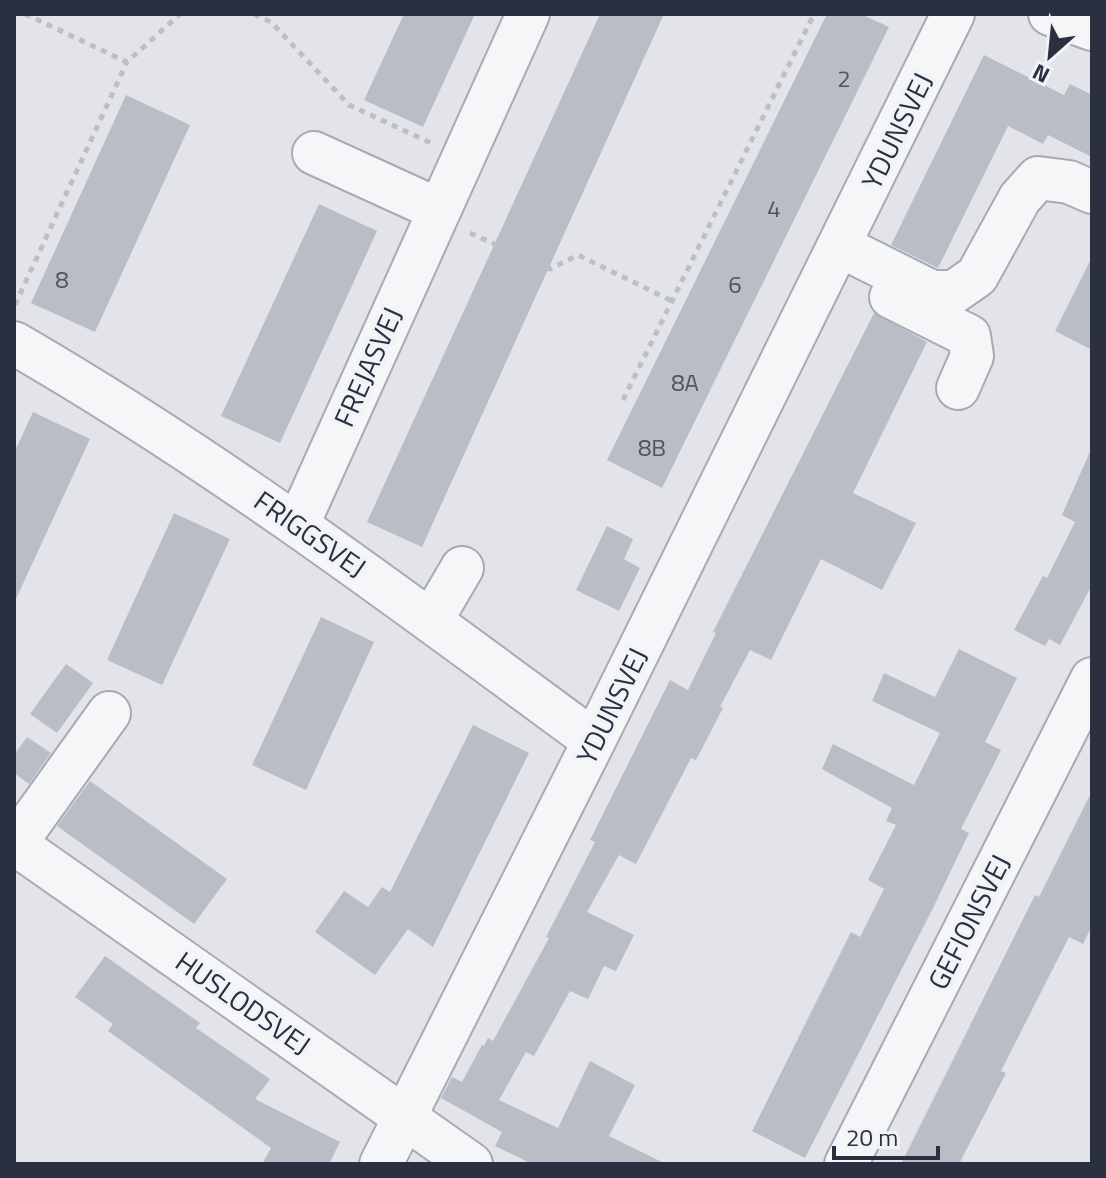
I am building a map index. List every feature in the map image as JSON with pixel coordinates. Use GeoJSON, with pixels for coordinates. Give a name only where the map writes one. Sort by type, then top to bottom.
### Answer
{"type":"FeatureCollection","features":[{"type":"Feature","properties":{"kind":"street","name":"FREJASVEJ"},"geometry":{"type":"LineString","coordinates":[[298,524],[528,14]]}},
{"type":"Feature","properties":{"kind":"street","name":"YDUNSVEJ"},"geometry":{"type":"LineString","coordinates":[[381,1164],[953,14]]}},
{"type":"Feature","properties":{"kind":"street"},"geometry":{"type":"LineString","coordinates":[[1050,14],[1092,29]]}},
{"type":"Feature","properties":{"kind":"street"},"geometry":{"type":"LineString","coordinates":[[314,153],[439,210]]}},
{"type":"Feature","properties":{"kind":"street"},"geometry":{"type":"LineString","coordinates":[[835,256],[932,292],[954,292],[977,276],[1020,198],[1038,178],[1069,182],[1092,192]]}},
{"type":"Feature","properties":{"kind":"street"},"geometry":{"type":"LineString","coordinates":[[835,256],[969,336],[972,356],[958,388]]}},
{"type":"Feature","properties":{"kind":"street","name":"FRIGGSVEJ"},"geometry":{"type":"LineString","coordinates":[[14,343],[110,399],[298,524],[594,741]]}},
{"type":"Feature","properties":{"kind":"street"},"geometry":{"type":"LineString","coordinates":[[431,621],[462,568]]}},
{"type":"Feature","properties":{"kind":"street","name":"GEFIONSVEJ"},"geometry":{"type":"LineString","coordinates":[[846,1164],[1092,679]]}},
{"type":"Feature","properties":{"kind":"street"},"geometry":{"type":"LineString","coordinates":[[15,844],[109,713]]}},
{"type":"Feature","properties":{"kind":"street","name":"HUSLODSVEJ"},"geometry":{"type":"LineString","coordinates":[[15,844],[471,1164]]}},
{"type":"Feature","properties":{"kind":"path"},"geometry":{"type":"LineString","coordinates":[[25,14],[127,62]]}},
{"type":"Feature","properties":{"kind":"path"},"geometry":{"type":"LineString","coordinates":[[14,307],[127,62],[180,14]]}},
{"type":"Feature","properties":{"kind":"path"},"geometry":{"type":"LineString","coordinates":[[254,14],[271,22],[349,105],[463,158]]}},
{"type":"Feature","properties":{"kind":"path"},"geometry":{"type":"LineString","coordinates":[[623,400],[814,14]]}},
{"type":"Feature","properties":{"kind":"path"},"geometry":{"type":"LineString","coordinates":[[439,210],[467,232],[550,269],[578,255],[672,301]]}},
{"type":"Feature","properties":{"kind":"building"},"geometry":{"type":"Polygon","coordinates":[[[404,14],[475,14],[423,127],[364,100],[404,14]]]}},
{"type":"Feature","properties":{"kind":"building"},"geometry":{"type":"Polygon","coordinates":[[[600,14],[664,14],[422,547],[367,522],[600,14]]]}},
{"type":"Feature","properties":{"kind":"building"},"geometry":{"type":"Polygon","coordinates":[[[827,14],[861,14],[889,27],[662,488],[607,460],[827,14]]]}},
{"type":"Feature","properties":{"kind":"building"},"geometry":{"type":"Polygon","coordinates":[[[984,55],[1064,95],[1070,84],[1092,95],[1092,157],[1048,135],[1043,144],[1008,126],[938,268],[891,245],[984,55]]]}},
{"type":"Feature","properties":{"kind":"building"},"geometry":{"type":"Polygon","coordinates":[[[126,95],[190,125],[95,332],[31,303],[126,95]]]}},
{"type":"Feature","properties":{"kind":"building"},"geometry":{"type":"Polygon","coordinates":[[[319,204],[377,231],[280,443],[221,416],[319,204]]]}},
{"type":"Feature","properties":{"kind":"building"},"geometry":{"type":"Polygon","coordinates":[[[1092,257],[1092,350],[1055,331],[1092,257]]]}},
{"type":"Feature","properties":{"kind":"building"},"geometry":{"type":"Polygon","coordinates":[[[874,313],[927,342],[853,493],[916,523],[882,590],[821,559],[771,660],[750,650],[696,760],[691,758],[636,864],[619,855],[587,912],[634,935],[616,971],[604,966],[588,999],[570,991],[534,1056],[526,1052],[499,1100],[558,1128],[590,1061],[635,1085],[609,1136],[666,1164],[532,1164],[495,1146],[502,1132],[441,1098],[452,1077],[462,1082],[482,1045],[488,1038],[493,1041],[549,938],[546,937],[595,842],[590,840],[670,680],[688,690],[716,633],[713,632],[874,313]]]}},
{"type":"Feature","properties":{"kind":"building"},"geometry":{"type":"Polygon","coordinates":[[[33,412],[90,439],[14,603],[14,453],[33,412]]]}},
{"type":"Feature","properties":{"kind":"building"},"geometry":{"type":"Polygon","coordinates":[[[1092,447],[1092,585],[1060,645],[1049,639],[1045,646],[1014,630],[1043,576],[1047,578],[1075,522],[1062,515],[1092,447]]]}},
{"type":"Feature","properties":{"kind":"building"},"geometry":{"type":"Polygon","coordinates":[[[174,513],[230,539],[162,685],[107,660],[174,513]]]}},
{"type":"Feature","properties":{"kind":"building"},"geometry":{"type":"Polygon","coordinates":[[[607,526],[633,539],[624,559],[640,568],[619,611],[576,590],[607,526]]]}},
{"type":"Feature","properties":{"kind":"building"},"geometry":{"type":"Polygon","coordinates":[[[321,617],[374,642],[306,790],[252,765],[321,617]]]}},
{"type":"Feature","properties":{"kind":"building"},"geometry":{"type":"Polygon","coordinates":[[[959,649],[1017,678],[985,742],[1001,750],[961,829],[969,833],[933,908],[805,1158],[752,1131],[851,932],[860,937],[884,889],[868,880],[896,825],[886,821],[892,808],[822,769],[833,744],[914,785],[940,733],[872,701],[884,673],[935,697],[959,649]]]}},
{"type":"Feature","properties":{"kind":"building"},"geometry":{"type":"Polygon","coordinates":[[[66,664],[93,683],[57,733],[30,714],[66,664]]]}},
{"type":"Feature","properties":{"kind":"building"},"geometry":{"type":"Polygon","coordinates":[[[473,725],[529,753],[433,947],[408,929],[375,975],[315,932],[344,891],[368,907],[382,887],[390,892],[473,725]]]}},
{"type":"Feature","properties":{"kind":"building"},"geometry":{"type":"Polygon","coordinates":[[[27,737],[51,753],[29,784],[14,773],[14,755],[27,737]]]}},
{"type":"Feature","properties":{"kind":"building"},"geometry":{"type":"Polygon","coordinates":[[[90,781],[227,879],[194,924],[57,826],[90,781]]]}},
{"type":"Feature","properties":{"kind":"building"},"geometry":{"type":"Polygon","coordinates":[[[1092,791],[1092,926],[1083,944],[1069,937],[1001,1071],[1006,1073],[959,1164],[901,1164],[1035,895],[1039,897],[1092,791]]]}},
{"type":"Feature","properties":{"kind":"building"},"geometry":{"type":"Polygon","coordinates":[[[105,956],[200,1023],[196,1028],[270,1079],[255,1099],[340,1142],[329,1164],[262,1164],[271,1148],[108,1031],[113,1024],[75,997],[105,956]]]}}]}
